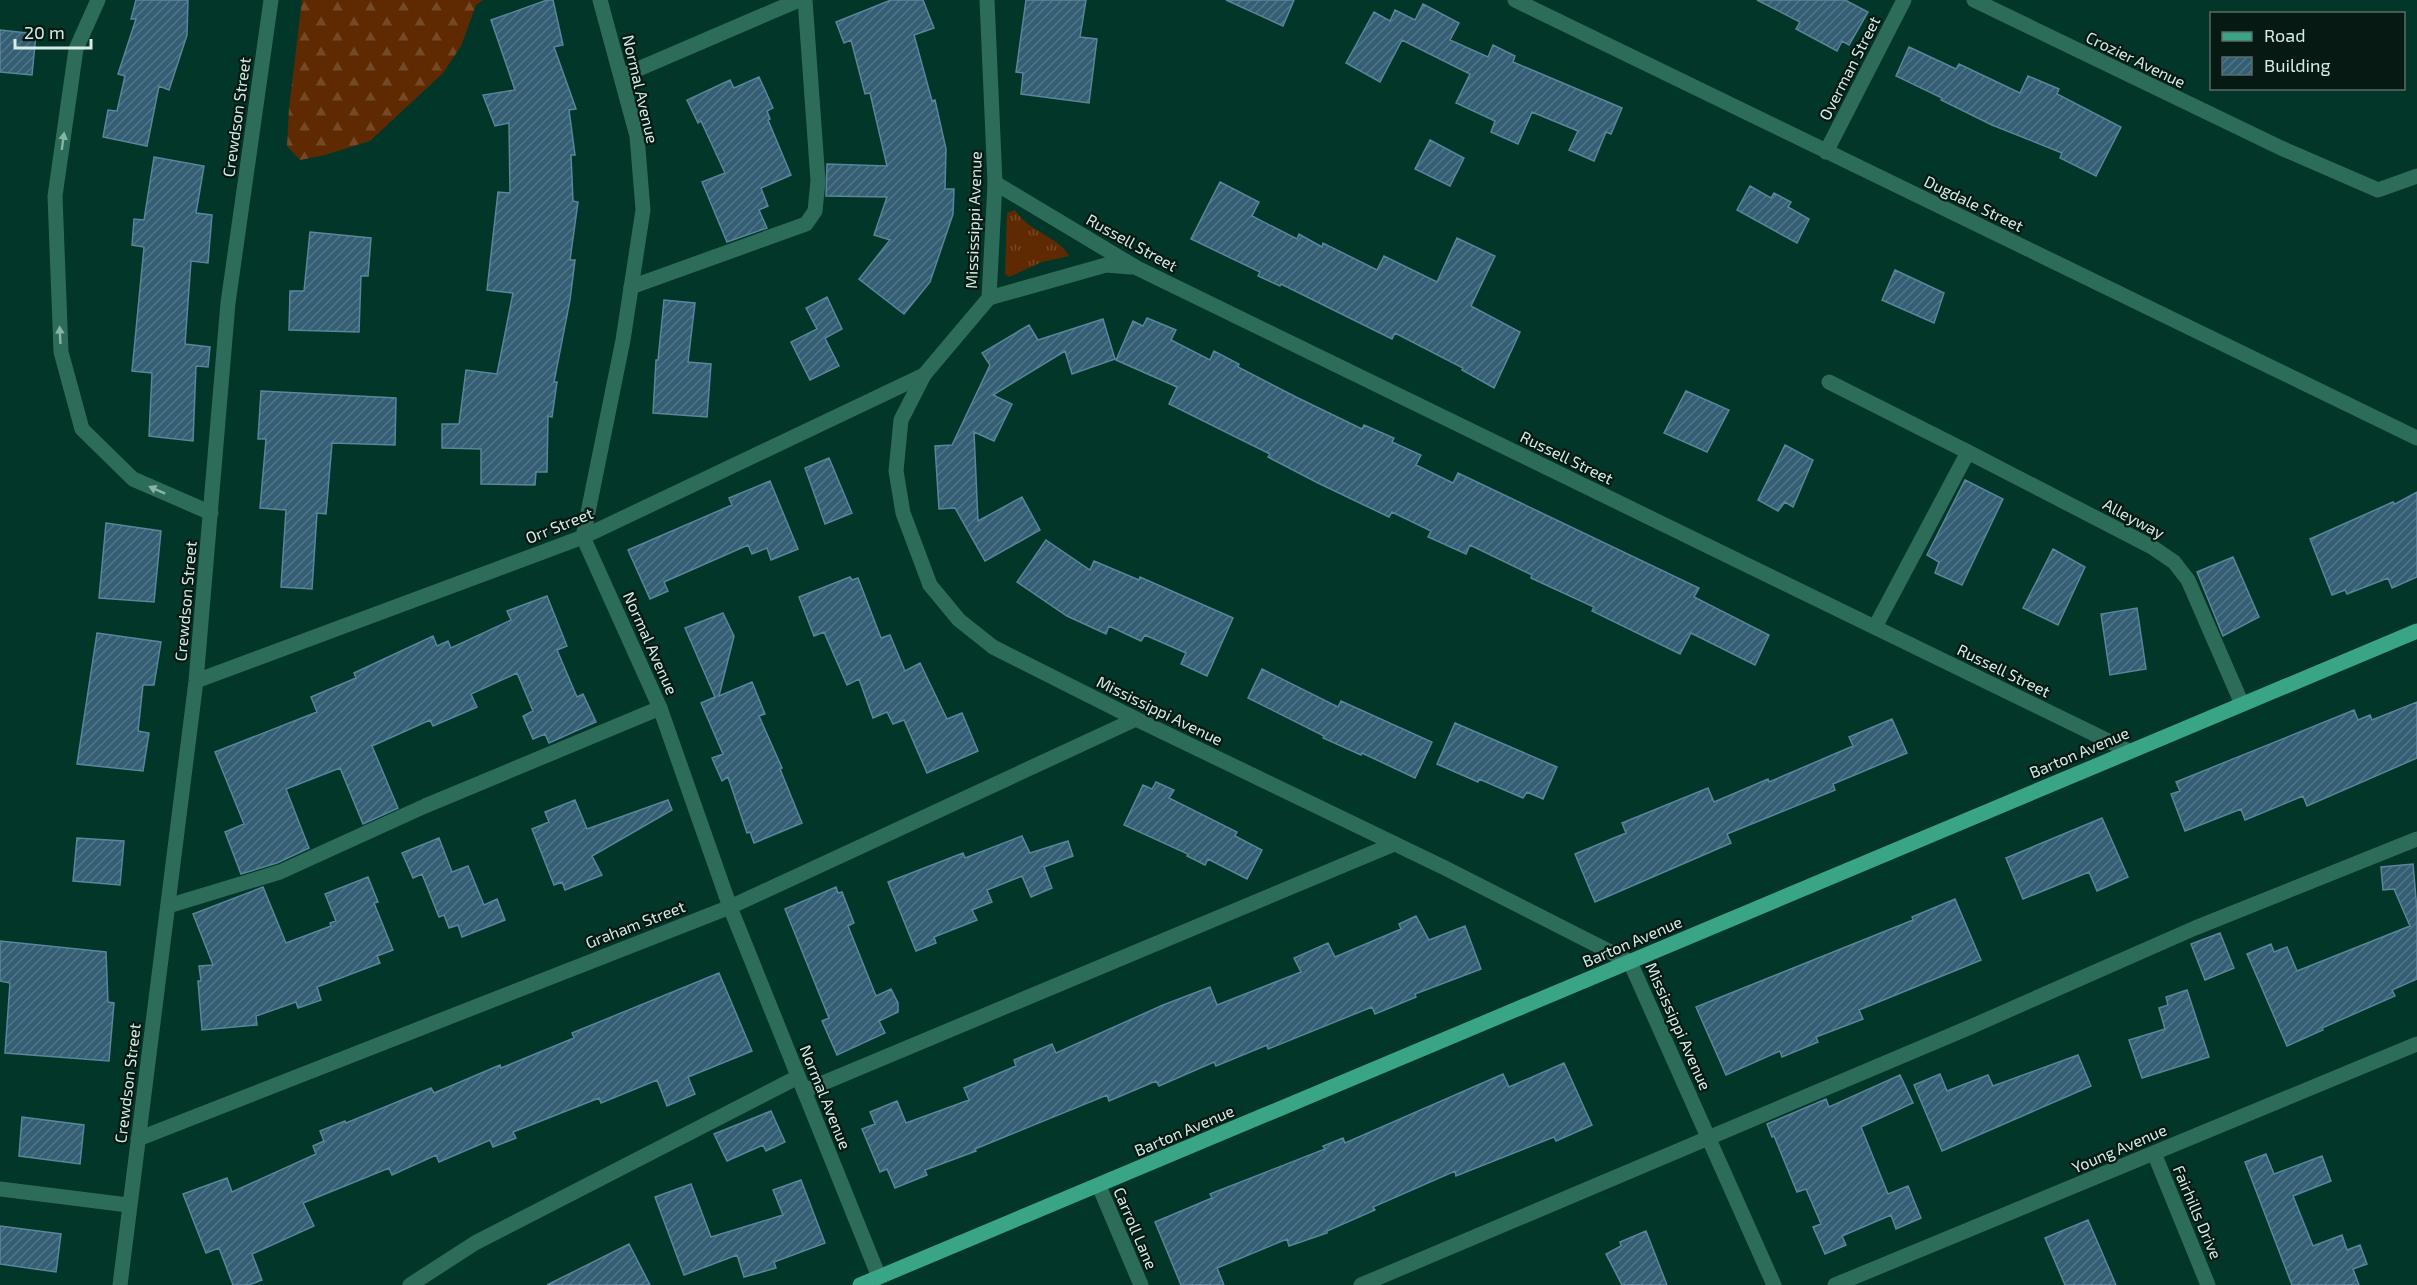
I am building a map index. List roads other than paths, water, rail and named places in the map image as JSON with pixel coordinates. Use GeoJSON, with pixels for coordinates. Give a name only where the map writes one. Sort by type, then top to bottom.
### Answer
{"type":"FeatureCollection","features":[{"type":"Feature","properties":{"kind":"main road","name":"Barton Avenue"},"geometry":{"type":"LineString","coordinates":[[860,1285],[2417,631]]}},
{"type":"Feature","properties":{"kind":"street"},"geometry":{"type":"LineString","coordinates":[[98,0],[76,49],[55,196],[61,352],[82,429],[133,479],[211,513]]}},
{"type":"Feature","properties":{"kind":"street","name":"Crewdson Street"},"geometry":{"type":"LineString","coordinates":[[120,1285],[128,1205],[196,681],[228,303],[271,0]]}},
{"type":"Feature","properties":{"kind":"street","name":"Normal Avenue"},"geometry":{"type":"LineString","coordinates":[[600,0],[637,136],[643,210],[623,340],[583,537],[660,708],[730,907],[879,1277]]}},
{"type":"Feature","properties":{"kind":"street"},"geometry":{"type":"LineString","coordinates":[[622,76],[799,0]]}},
{"type":"Feature","properties":{"kind":"street"},"geometry":{"type":"LineString","coordinates":[[631,287],[806,224],[815,211],[818,181],[805,0]]}},
{"type":"Feature","properties":{"kind":"street","name":"Mississippi Avenue"},"geometry":{"type":"LineString","coordinates":[[987,0],[995,183],[989,298],[924,375],[901,420],[896,471],[903,513],[930,585],[959,620],[993,647],[1630,962],[1774,1285]]}},
{"type":"Feature","properties":{"kind":"street","name":"Dugdale Street"},"geometry":{"type":"LineString","coordinates":[[1515,0],[2417,438]]}},
{"type":"Feature","properties":{"kind":"street","name":"Overman Street"},"geometry":{"type":"LineString","coordinates":[[1826,152],[1904,0]]}},
{"type":"Feature","properties":{"kind":"street","name":"Crozier Avenue"},"geometry":{"type":"LineString","coordinates":[[1974,0],[2281,148],[2378,190],[2417,176]]}},
{"type":"Feature","properties":{"kind":"street","name":"Russell Street"},"geometry":{"type":"LineString","coordinates":[[995,183],[1137,268],[2129,751]]}},
{"type":"Feature","properties":{"kind":"street"},"geometry":{"type":"LineString","coordinates":[[989,298],[1106,265],[1137,268]]}},
{"type":"Feature","properties":{"kind":"street","name":"Orr Street"},"geometry":{"type":"LineString","coordinates":[[196,681],[583,537],[924,375]]}},
{"type":"Feature","properties":{"kind":"street","name":"Alleyway"},"geometry":{"type":"LineString","coordinates":[[1829,382],[2152,547],[2174,562],[2188,579],[2242,704]]}},
{"type":"Feature","properties":{"kind":"street"},"geometry":{"type":"LineString","coordinates":[[1875,627],[1968,452]]}},
{"type":"Feature","properties":{"kind":"street"},"geometry":{"type":"LineString","coordinates":[[168,906],[280,873],[425,806],[660,708]]}},
{"type":"Feature","properties":{"kind":"street","name":"Graham Street"},"geometry":{"type":"LineString","coordinates":[[138,1139],[730,907],[1136,719]]}},
{"type":"Feature","properties":{"kind":"street"},"geometry":{"type":"LineString","coordinates":[[1361,1285],[1968,1028],[2195,928],[2417,839]]}},
{"type":"Feature","properties":{"kind":"street"},"geometry":{"type":"LineString","coordinates":[[410,1285],[475,1243],[801,1084],[1394,844]]}},
{"type":"Feature","properties":{"kind":"street","name":"Young Avenue"},"geometry":{"type":"LineString","coordinates":[[1835,1285],[2417,1044]]}},
{"type":"Feature","properties":{"kind":"street","name":"Fairhills Drive"},"geometry":{"type":"LineString","coordinates":[[2154,1153],[2208,1285]]}},
{"type":"Feature","properties":{"kind":"street","name":"Carroll Lane"},"geometry":{"type":"LineString","coordinates":[[1099,1186],[1141,1285]]}},
{"type":"Feature","properties":{"kind":"street"},"geometry":{"type":"LineString","coordinates":[[0,1189],[128,1205]]}}]}
